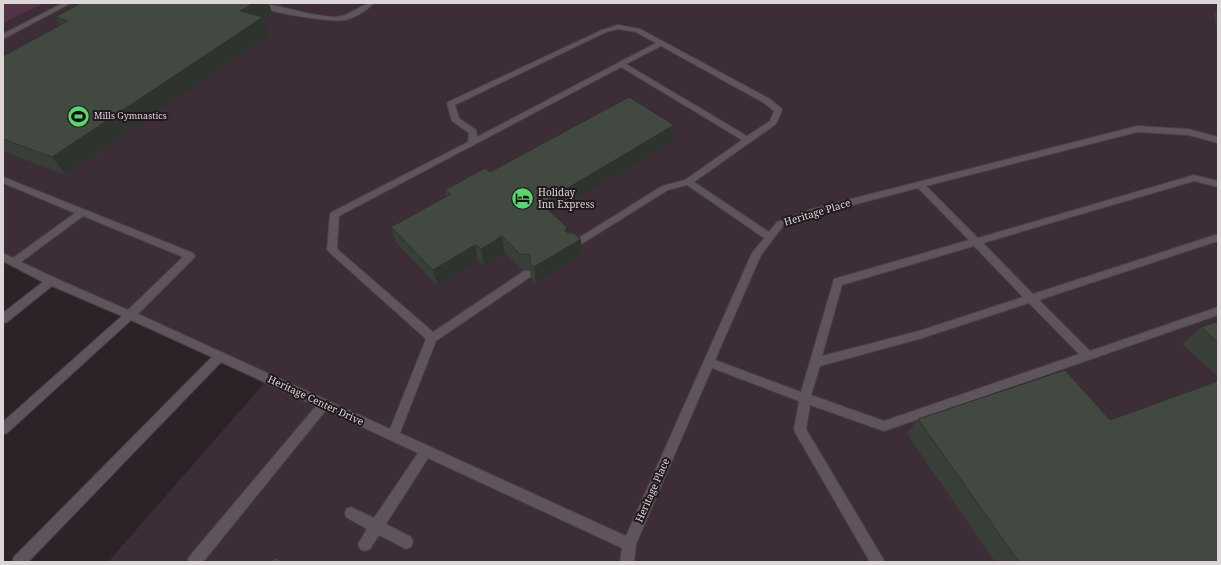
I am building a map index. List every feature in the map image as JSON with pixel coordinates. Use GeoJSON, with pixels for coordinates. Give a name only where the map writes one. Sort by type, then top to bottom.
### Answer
{"type":"FeatureCollection","features":[{"type":"Feature","properties":{"kind":"street"},"geometry":{"type":"LineString","coordinates":[[3,37],[68,3]]}},
{"type":"Feature","properties":{"kind":"street"},"geometry":{"type":"LineString","coordinates":[[253,3],[294,13],[329,18],[344,18],[371,3]]}},
{"type":"Feature","properties":{"kind":"street"},"geometry":{"type":"LineString","coordinates":[[472,143],[473,132],[455,119],[451,104],[536,62],[618,27],[638,30],[767,101],[778,110],[773,122],[688,182],[665,188],[572,246]]}},
{"type":"Feature","properties":{"kind":"street"},"geometry":{"type":"LineString","coordinates":[[432,338],[332,250],[335,214],[661,43]]}},
{"type":"Feature","properties":{"kind":"street"},"geometry":{"type":"LineString","coordinates":[[621,64],[748,140]]}},
{"type":"Feature","properties":{"kind":"street","name":"Heritage Place"},"geometry":{"type":"LineString","coordinates":[[627,562],[629,544],[757,253],[780,224],[812,212],[1137,129],[1188,132],[1218,140]]}},
{"type":"Feature","properties":{"kind":"street"},"geometry":{"type":"LineString","coordinates":[[878,562],[800,430],[805,398],[838,282],[1194,178],[1218,184]]}},
{"type":"Feature","properties":{"kind":"street"},"geometry":{"type":"LineString","coordinates":[[3,180],[190,256],[130,315],[3,429]]}},
{"type":"Feature","properties":{"kind":"street"},"geometry":{"type":"LineString","coordinates":[[688,182],[770,237]]}},
{"type":"Feature","properties":{"kind":"street"},"geometry":{"type":"LineString","coordinates":[[920,184],[1088,356]]}},
{"type":"Feature","properties":{"kind":"street"},"geometry":{"type":"LineString","coordinates":[[14,262],[82,212]]}},
{"type":"Feature","properties":{"kind":"street"},"geometry":{"type":"LineString","coordinates":[[815,363],[919,335],[1218,237]]}},
{"type":"Feature","properties":{"kind":"street","name":"Heritage Center Drive"},"geometry":{"type":"LineString","coordinates":[[3,257],[51,281],[130,315],[629,544]]}},
{"type":"Feature","properties":{"kind":"street"},"geometry":{"type":"LineString","coordinates":[[393,436],[432,338],[527,274]]}},
{"type":"Feature","properties":{"kind":"street"},"geometry":{"type":"LineString","coordinates":[[3,319],[51,281]]}},
{"type":"Feature","properties":{"kind":"street"},"geometry":{"type":"LineString","coordinates":[[708,362],[884,426],[1218,311]]}},
{"type":"Feature","properties":{"kind":"street"},"geometry":{"type":"LineString","coordinates":[[19,562],[220,356]]}},
{"type":"Feature","properties":{"kind":"street"},"geometry":{"type":"LineString","coordinates":[[194,562],[324,404]]}},
{"type":"Feature","properties":{"kind":"street"},"geometry":{"type":"LineString","coordinates":[[364,544],[426,451]]}},
{"type":"Feature","properties":{"kind":"street"},"geometry":{"type":"LineString","coordinates":[[351,513],[406,542]]}},
{"type":"Feature","properties":{"kind":"shaded area"},"geometry":{"type":"Polygon","coordinates":[[[3,3],[1218,3],[1218,562],[108,562],[268,379],[3,257],[3,3]]]}},
{"type":"Feature","properties":{"kind":"shaded area"},"geometry":{"type":"Polygon","coordinates":[[[3,3],[44,3],[3,23],[3,3]]]}},
{"type":"Feature","properties":{"kind":"building","name":"Mills Gymnastics"},"geometry":{"type":"Polygon","coordinates":[[[81,3],[253,3],[240,11],[263,17],[52,157],[3,139],[3,56],[68,21],[55,17],[81,3]]]}},
{"type":"Feature","properties":{"kind":"building","name":"Holiday Inn Express"},"geometry":{"type":"Polygon","coordinates":[[[629,97],[674,125],[546,201],[552,206],[547,209],[567,227],[565,231],[568,233],[574,233],[581,239],[534,267],[529,262],[531,259],[529,254],[520,254],[502,236],[481,249],[475,245],[433,270],[391,227],[451,194],[445,190],[485,168],[490,172],[629,97]]]}},
{"type":"Feature","properties":{"kind":"building"},"geometry":{"type":"Polygon","coordinates":[[[1218,321],[1218,342],[1201,327],[1218,321]]]}},
{"type":"Feature","properties":{"kind":"building"},"geometry":{"type":"Polygon","coordinates":[[[1065,370],[1110,420],[1218,381],[1218,562],[1019,562],[918,419],[1065,370]]]}},
{"type":"Feature","properties":{"kind":"building"},"geometry":{"type":"Polygon","coordinates":[[[275,557],[283,562],[271,562],[275,557]]]}},
{"type":"Feature","properties":{"kind":"place","name":"Mills Gymnastics"},"geometry":{"type":"Point","coordinates":[78,116]}},
{"type":"Feature","properties":{"kind":"place","name":"Holiday Inn Express"},"geometry":{"type":"Point","coordinates":[523,198]}}]}
